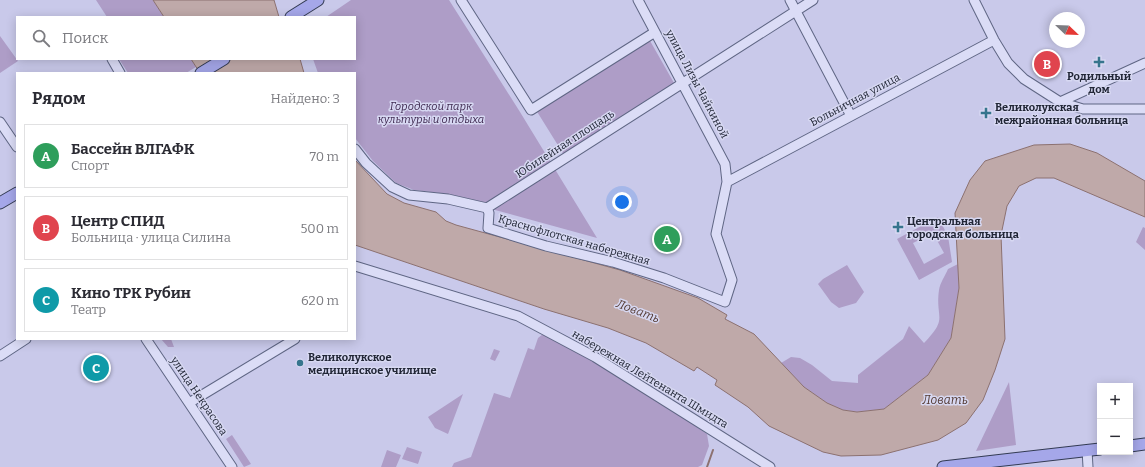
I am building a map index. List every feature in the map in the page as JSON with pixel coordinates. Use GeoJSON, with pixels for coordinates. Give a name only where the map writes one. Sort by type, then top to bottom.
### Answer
{"type":"FeatureCollection","features":[{"type":"Feature","properties":{"kind":"main road"},"geometry":{"type":"LineString","coordinates":[[293,16],[314,2]]}},
{"type":"Feature","properties":{"kind":"main road"},"geometry":{"type":"LineString","coordinates":[[203,72],[222,60]]}},
{"type":"Feature","properties":{"kind":"main road"},"geometry":{"type":"LineString","coordinates":[[0,203],[16,194]]}},
{"type":"Feature","properties":{"kind":"main road"},"geometry":{"type":"LineString","coordinates":[[1133,446],[1145,444]]}},
{"type":"Feature","properties":{"kind":"main road"},"geometry":{"type":"LineString","coordinates":[[943,467],[1097,449]]}},
{"type":"Feature","properties":{"kind":"street"},"geometry":{"type":"LineString","coordinates":[[461,0],[531,110],[656,32]]}},
{"type":"Feature","properties":{"kind":"street","name":"улица Лизы Чайкиной"},"geometry":{"type":"LineString","coordinates":[[638,0],[725,164],[727,182]]}},
{"type":"Feature","properties":{"kind":"street"},"geometry":{"type":"LineString","coordinates":[[790,0],[851,116]]}},
{"type":"Feature","properties":{"kind":"street","name":"Юбилейная площадь"},"geometry":{"type":"LineString","coordinates":[[487,208],[813,0]]}},
{"type":"Feature","properties":{"kind":"street"},"geometry":{"type":"LineString","coordinates":[[974,0],[994,40],[1008,62],[1024,79],[1060,102],[1083,109],[1145,109]]}},
{"type":"Feature","properties":{"kind":"street","name":"Больничная улица"},"geometry":{"type":"LineString","coordinates":[[727,182],[994,40]]}},
{"type":"Feature","properties":{"kind":"street"},"geometry":{"type":"LineString","coordinates":[[113,60],[119,72]]}},
{"type":"Feature","properties":{"kind":"street"},"geometry":{"type":"LineString","coordinates":[[1060,102],[1145,63]]}},
{"type":"Feature","properties":{"kind":"street"},"geometry":{"type":"LineString","coordinates":[[0,122],[16,146]]}},
{"type":"Feature","properties":{"kind":"street","name":"Краснофлотская набережная"},"geometry":{"type":"LineString","coordinates":[[356,150],[366,163],[392,187],[409,195],[448,198],[487,208],[489,213],[488,228],[546,246],[614,262],[664,278],[725,302],[732,280],[716,234],[727,182]]}},
{"type":"Feature","properties":{"kind":"street","name":"набережная Лейтенанта Шмидта"},"geometry":{"type":"LineString","coordinates":[[356,266],[518,316],[595,357],[770,467]]}},
{"type":"Feature","properties":{"kind":"street"},"geometry":{"type":"LineString","coordinates":[[0,356],[24,340]]}},
{"type":"Feature","properties":{"kind":"street","name":"улица Некрасова"},"geometry":{"type":"LineString","coordinates":[[147,340],[232,467]]}},
{"type":"Feature","properties":{"kind":"street"},"geometry":{"type":"LineString","coordinates":[[189,403],[293,340]]}},
{"type":"Feature","properties":{"kind":"street"},"geometry":{"type":"LineString","coordinates":[[1087,450],[1088,467]]}},
{"type":"Feature","properties":{"kind":"green space"},"geometry":{"type":"Polygon","coordinates":[[[96,0],[153,0],[163,16],[106,16],[96,0]]]}},
{"type":"Feature","properties":{"kind":"green space","name":"Городской парк культуры и отдыха"},"geometry":{"type":"Polygon","coordinates":[[[351,0],[449,0],[597,238],[495,210],[487,203],[448,194],[414,190],[396,183],[373,161],[356,139],[356,72],[318,72],[313,60],[356,60],[356,16],[327,16],[351,0]]]}},
{"type":"Feature","properties":{"kind":"green space"},"geometry":{"type":"Polygon","coordinates":[[[0,36],[18,61],[0,73],[0,36]]]}},
{"type":"Feature","properties":{"kind":"green space"},"geometry":{"type":"Polygon","coordinates":[[[649,39],[674,83],[564,155],[536,110],[649,39]]]}},
{"type":"Feature","properties":{"kind":"green space"},"geometry":{"type":"Polygon","coordinates":[[[120,60],[192,60],[196,67],[188,72],[127,72],[120,60]]]}},
{"type":"Feature","properties":{"kind":"green space"},"geometry":{"type":"Polygon","coordinates":[[[938,217],[948,236],[952,262],[919,280],[897,239],[938,217]],[[933,233],[913,243],[924,264],[944,253],[933,233]]]}},
{"type":"Feature","properties":{"kind":"green space"},"geometry":{"type":"Polygon","coordinates":[[[1143,227],[1145,228],[1145,250],[1136,242],[1143,227]]]}},
{"type":"Feature","properties":{"kind":"green space"},"geometry":{"type":"Polygon","coordinates":[[[958,264],[959,288],[951,338],[928,375],[884,409],[857,412],[843,410],[827,403],[804,387],[781,363],[791,357],[800,358],[812,365],[832,381],[858,383],[858,375],[903,339],[909,326],[924,343],[932,334],[939,322],[938,300],[940,285],[948,269],[958,264]]]}},
{"type":"Feature","properties":{"kind":"green space"},"geometry":{"type":"Polygon","coordinates":[[[847,265],[864,292],[856,303],[839,308],[831,302],[818,284],[823,279],[847,265]]]}},
{"type":"Feature","properties":{"kind":"green space"},"geometry":{"type":"Polygon","coordinates":[[[543,334],[627,381],[707,434],[709,446],[702,465],[698,467],[452,467],[454,463],[471,457],[494,393],[510,398],[528,348],[534,350],[538,338],[543,334]]]}},
{"type":"Feature","properties":{"kind":"green space"},"geometry":{"type":"Polygon","coordinates":[[[162,340],[171,340],[174,347],[168,347],[162,340]]]}},
{"type":"Feature","properties":{"kind":"green space"},"geometry":{"type":"Polygon","coordinates":[[[494,349],[500,351],[495,361],[490,359],[494,349]]]}},
{"type":"Feature","properties":{"kind":"green space"},"geometry":{"type":"Polygon","coordinates":[[[1009,382],[1016,445],[976,451],[1009,382]]]}},
{"type":"Feature","properties":{"kind":"green space"},"geometry":{"type":"Polygon","coordinates":[[[463,394],[448,434],[435,428],[428,417],[463,394]]]}},
{"type":"Feature","properties":{"kind":"green space"},"geometry":{"type":"Polygon","coordinates":[[[232,435],[251,464],[244,467],[226,439],[232,435]]]}},
{"type":"Feature","properties":{"kind":"green space"},"geometry":{"type":"Polygon","coordinates":[[[407,447],[422,452],[418,464],[402,459],[407,447]]]}},
{"type":"Feature","properties":{"kind":"green space"},"geometry":{"type":"Polygon","coordinates":[[[387,450],[401,455],[396,467],[381,467],[387,450]]]}},
{"type":"Feature","properties":{"kind":"water"},"geometry":{"type":"Polygon","coordinates":[[[153,0],[274,0],[279,16],[163,16],[153,0]]]}},
{"type":"Feature","properties":{"kind":"water"},"geometry":{"type":"Polygon","coordinates":[[[192,60],[300,60],[304,72],[199,72],[192,60]]]}},
{"type":"Feature","properties":{"kind":"water","name":"Ловать"},"geometry":{"type":"Polygon","coordinates":[[[1070,144],[1097,153],[1145,181],[1145,217],[1054,178],[1036,178],[1019,186],[1007,206],[1001,235],[1005,339],[983,400],[966,423],[938,440],[881,455],[841,456],[823,452],[769,426],[748,407],[715,385],[717,380],[697,367],[694,371],[646,343],[608,328],[544,309],[356,245],[356,161],[387,194],[404,203],[436,212],[446,221],[620,270],[698,298],[727,315],[725,319],[754,334],[804,387],[827,403],[843,410],[857,412],[884,409],[928,375],[951,338],[959,288],[955,213],[970,180],[985,161],[1034,145],[1070,144]]]}},
{"type":"Feature","properties":{"kind":"waterway"},"geometry":{"type":"LineString","coordinates":[[707,467],[713,450]]}},
{"type":"Feature","properties":{"kind":"place","name":"Родильный дом"},"geometry":{"type":"Point","coordinates":[1099,62]}},
{"type":"Feature","properties":{"kind":"place","name":"Центр СПИД"},"geometry":{"type":"Point","coordinates":[1047,64]}},
{"type":"Feature","properties":{"kind":"place","name":"Великолукская межрайонная больница"},"geometry":{"type":"Point","coordinates":[986,113]}},
{"type":"Feature","properties":{"kind":"place","name":"Центральная городская больница"},"geometry":{"type":"Point","coordinates":[898,227]}},
{"type":"Feature","properties":{"kind":"place","name":"Бассейн ВЛГАФК"},"geometry":{"type":"Point","coordinates":[667,239]}},
{"type":"Feature","properties":{"kind":"place","name":"Великолукское медицинское училище"},"geometry":{"type":"Point","coordinates":[300,363]}},
{"type":"Feature","properties":{"kind":"place","name":"Кино ТРК Рубин"},"geometry":{"type":"Point","coordinates":[96,368]}}]}
